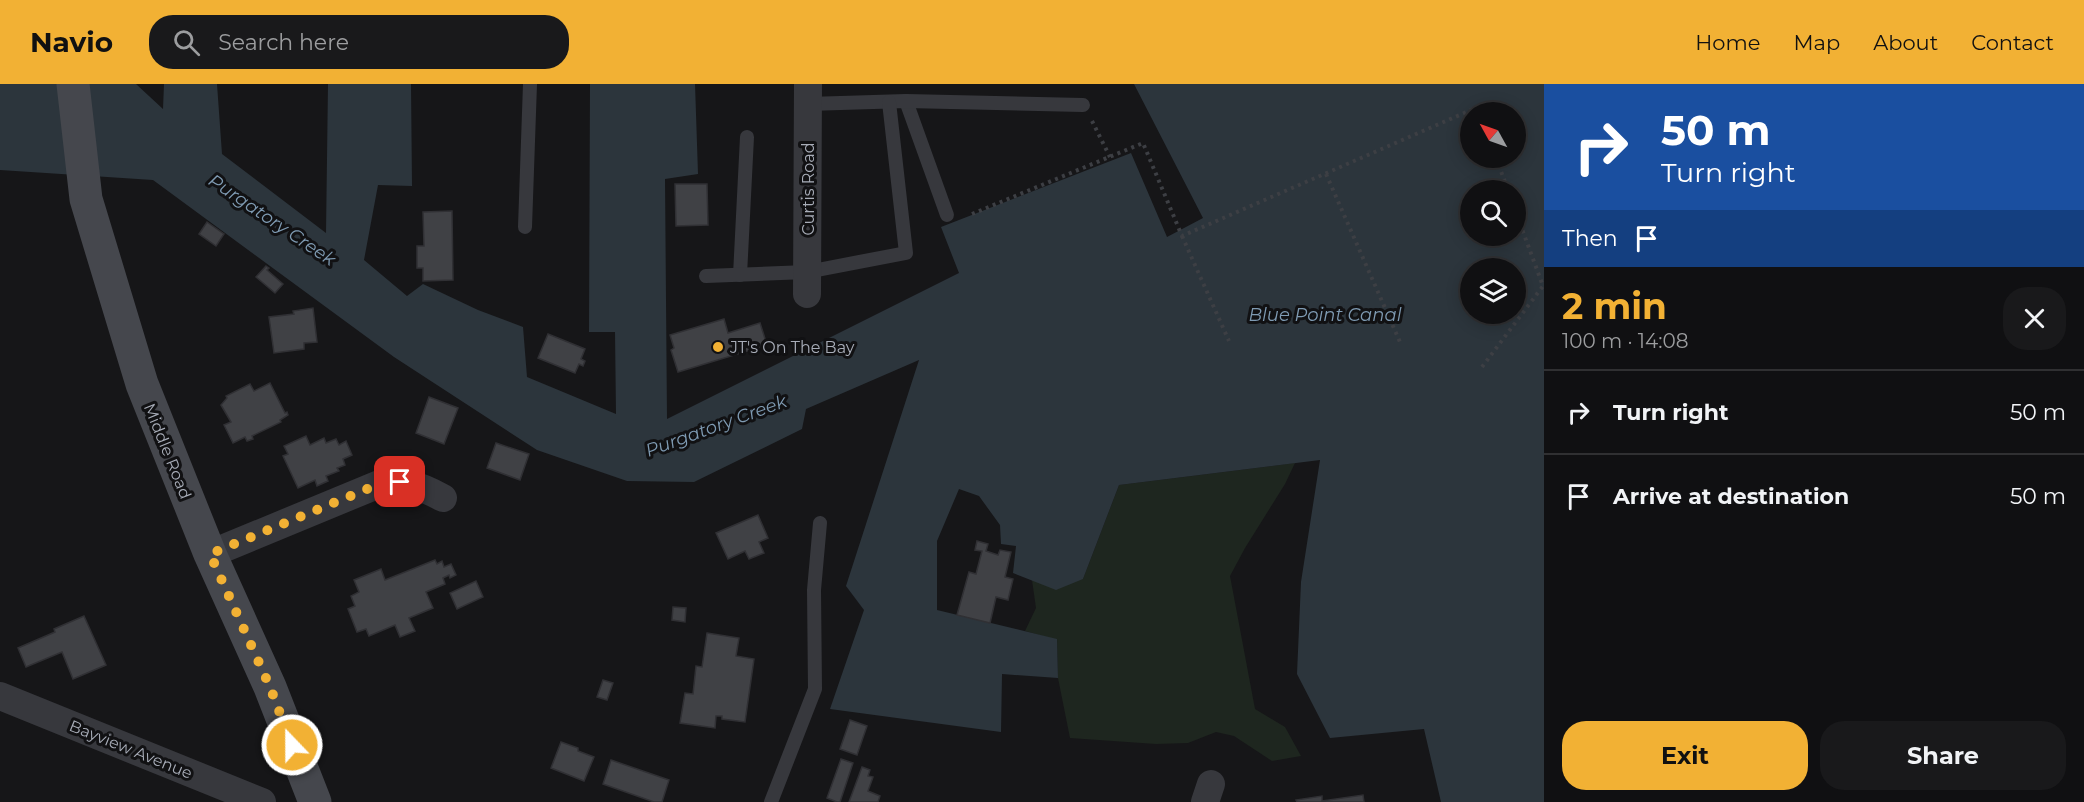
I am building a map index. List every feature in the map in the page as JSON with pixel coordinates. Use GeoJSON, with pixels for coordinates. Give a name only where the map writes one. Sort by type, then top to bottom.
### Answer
{"type":"FeatureCollection","features":[{"type":"Feature","properties":{"kind":"main road","name":"Middle Road"},"geometry":{"type":"LineString","coordinates":[[73,84],[86,199],[142,384],[210,554],[270,687],[315,802]]}},
{"type":"Feature","properties":{"kind":"street","name":"Curtis Road"},"geometry":{"type":"LineString","coordinates":[[807,283],[808,94]]}},
{"type":"Feature","properties":{"kind":"street"},"geometry":{"type":"LineString","coordinates":[[210,554],[377,485],[400,482],[420,485],[443,498]]}},
{"type":"Feature","properties":{"kind":"street","name":"Bayview Avenue"},"geometry":{"type":"LineString","coordinates":[[0,696],[262,802]]}},
{"type":"Feature","properties":{"kind":"lane"},"geometry":{"type":"LineString","coordinates":[[525,227],[530,84]]}},
{"type":"Feature","properties":{"kind":"lane"},"geometry":{"type":"LineString","coordinates":[[808,94],[890,102],[906,100],[1083,105]]}},
{"type":"Feature","properties":{"kind":"lane"},"geometry":{"type":"LineString","coordinates":[[906,100],[947,215]]}},
{"type":"Feature","properties":{"kind":"lane"},"geometry":{"type":"LineString","coordinates":[[706,276],[740,275],[807,283],[906,253],[890,102]]}},
{"type":"Feature","properties":{"kind":"lane"},"geometry":{"type":"LineString","coordinates":[[740,275],[747,137]]}},
{"type":"Feature","properties":{"kind":"lane"},"geometry":{"type":"LineString","coordinates":[[771,802],[815,688],[814,590],[820,523]]}},
{"type":"Feature","properties":{"kind":"path"},"geometry":{"type":"LineString","coordinates":[[1083,105],[1110,157]]}},
{"type":"Feature","properties":{"kind":"path"},"geometry":{"type":"LineString","coordinates":[[1182,236],[1460,115]]}},
{"type":"Feature","properties":{"kind":"path"},"geometry":{"type":"LineString","coordinates":[[972,214],[1143,143],[1228,341]]}},
{"type":"Feature","properties":{"kind":"path"},"geometry":{"type":"LineString","coordinates":[[1326,174],[1400,342]]}},
{"type":"Feature","properties":{"kind":"path"},"geometry":{"type":"LineString","coordinates":[[1482,367],[1543,286],[1526,240]]}},
{"type":"Feature","properties":{"kind":"shaded area"},"geometry":{"type":"Polygon","coordinates":[[[1295,463],[1285,484],[1230,576],[1255,709],[1285,727],[1301,756],[1272,761],[1234,736],[1216,732],[1188,743],[1156,744],[1070,738],[1058,678],[1057,640],[1025,631],[1036,608],[1032,580],[1083,579],[1119,485],[1295,463]]]}},
{"type":"Feature","properties":{"kind":"water","name":"Blue Point Canal"},"geometry":{"type":"Polygon","coordinates":[[[0,84],[136,84],[163,109],[164,84],[217,84],[222,154],[326,233],[328,84],[411,84],[412,186],[378,185],[364,260],[407,296],[423,284],[478,310],[523,327],[527,377],[616,414],[615,332],[589,332],[590,84],[695,84],[698,174],[665,179],[667,419],[959,273],[941,227],[1131,153],[1167,237],[1203,218],[1134,84],[1544,84],[1544,802],[1441,802],[1424,729],[1330,738],[1297,674],[1301,582],[1320,460],[1119,485],[1083,579],[1056,590],[1013,573],[1016,546],[1001,544],[1000,525],[979,496],[959,489],[937,541],[937,610],[1057,639],[1058,678],[1002,674],[1001,732],[830,709],[864,610],[846,586],[919,360],[806,409],[802,429],[694,482],[627,481],[537,450],[394,357],[153,180],[0,170],[0,84]]]}},
{"type":"Feature","properties":{"kind":"building"},"geometry":{"type":"Polygon","coordinates":[[[675,184],[707,184],[708,225],[676,226],[675,184]]]}},
{"type":"Feature","properties":{"kind":"building"},"geometry":{"type":"Polygon","coordinates":[[[452,211],[453,280],[423,281],[423,268],[417,268],[417,246],[424,246],[423,212],[452,211]]]}},
{"type":"Feature","properties":{"kind":"building"},"geometry":{"type":"Polygon","coordinates":[[[207,222],[224,234],[216,246],[199,234],[207,222]]]}},
{"type":"Feature","properties":{"kind":"building"},"geometry":{"type":"Polygon","coordinates":[[[266,266],[269,268],[267,270],[283,284],[275,293],[256,277],[266,266]]]}},
{"type":"Feature","properties":{"kind":"building"},"geometry":{"type":"Polygon","coordinates":[[[313,308],[317,342],[304,343],[304,349],[274,353],[269,317],[294,314],[293,311],[313,308]]]}},
{"type":"Feature","properties":{"kind":"building","name":"JT's On The Bay"},"geometry":{"type":"Polygon","coordinates":[[[724,319],[728,333],[760,323],[767,345],[678,372],[671,350],[674,348],[670,335],[724,319]]]}},
{"type":"Feature","properties":{"kind":"building"},"geometry":{"type":"Polygon","coordinates":[[[548,334],[585,349],[581,359],[585,361],[583,366],[579,364],[575,373],[538,358],[548,334]]]}},
{"type":"Feature","properties":{"kind":"building"},"geometry":{"type":"Polygon","coordinates":[[[270,383],[288,415],[280,420],[281,422],[252,436],[253,439],[247,441],[245,437],[233,443],[224,425],[231,422],[221,405],[227,398],[226,396],[250,384],[254,391],[270,383]]]}},
{"type":"Feature","properties":{"kind":"building"},"geometry":{"type":"Polygon","coordinates":[[[429,397],[458,408],[444,444],[416,433],[429,397]]]}},
{"type":"Feature","properties":{"kind":"building"},"geometry":{"type":"Polygon","coordinates":[[[306,436],[310,445],[324,438],[326,443],[336,439],[339,445],[346,441],[352,455],[343,459],[345,465],[337,468],[339,471],[326,476],[328,481],[317,486],[315,480],[298,488],[283,456],[288,454],[284,446],[306,436]]]}},
{"type":"Feature","properties":{"kind":"building"},"geometry":{"type":"Polygon","coordinates":[[[496,443],[529,454],[520,480],[487,468],[496,443]]]}},
{"type":"Feature","properties":{"kind":"building"},"geometry":{"type":"Polygon","coordinates":[[[758,515],[768,538],[759,542],[764,553],[749,559],[745,551],[728,559],[716,533],[758,515]]]}},
{"type":"Feature","properties":{"kind":"building"},"geometry":{"type":"Polygon","coordinates":[[[977,541],[988,544],[986,551],[998,555],[1000,550],[1011,552],[1005,577],[1013,579],[1008,600],[996,597],[990,623],[957,615],[969,572],[976,574],[982,551],[975,550],[977,541]]]}},
{"type":"Feature","properties":{"kind":"building"},"geometry":{"type":"Polygon","coordinates":[[[435,560],[437,564],[442,561],[444,567],[451,564],[456,575],[443,578],[445,584],[426,592],[433,608],[409,618],[415,631],[400,637],[395,625],[369,636],[366,629],[357,632],[348,609],[355,606],[351,596],[359,592],[354,580],[381,569],[385,580],[435,560]]]}},
{"type":"Feature","properties":{"kind":"building"},"geometry":{"type":"Polygon","coordinates":[[[476,581],[483,597],[457,609],[450,593],[476,581]]]}},
{"type":"Feature","properties":{"kind":"building"},"geometry":{"type":"Polygon","coordinates":[[[673,607],[686,608],[685,622],[672,620],[673,607]]]}},
{"type":"Feature","properties":{"kind":"building"},"geometry":{"type":"Polygon","coordinates":[[[84,616],[106,665],[73,679],[62,652],[26,667],[18,648],[84,616]]]}},
{"type":"Feature","properties":{"kind":"building"},"geometry":{"type":"Polygon","coordinates":[[[707,633],[739,638],[736,656],[754,659],[745,722],[716,716],[715,728],[680,723],[685,693],[693,694],[696,666],[702,667],[707,633]]]}},
{"type":"Feature","properties":{"kind":"building"},"geometry":{"type":"Polygon","coordinates":[[[603,680],[613,683],[607,700],[597,697],[603,680]]]}},
{"type":"Feature","properties":{"kind":"building"},"geometry":{"type":"Polygon","coordinates":[[[850,720],[867,726],[857,755],[840,749],[850,720]]]}},
{"type":"Feature","properties":{"kind":"building"},"geometry":{"type":"Polygon","coordinates":[[[561,742],[594,757],[584,781],[551,768],[561,742]]]}},
{"type":"Feature","properties":{"kind":"building"},"geometry":{"type":"Polygon","coordinates":[[[841,759],[853,763],[840,802],[837,802],[827,798],[841,759]]]}},
{"type":"Feature","properties":{"kind":"building"},"geometry":{"type":"Polygon","coordinates":[[[611,760],[669,780],[662,802],[654,802],[603,784],[611,760]]]}},
{"type":"Feature","properties":{"kind":"building"},"geometry":{"type":"Polygon","coordinates":[[[862,767],[870,770],[868,776],[873,777],[868,791],[880,796],[878,802],[849,802],[862,767]]]}},
{"type":"Feature","properties":{"kind":"building"},"geometry":{"type":"Polygon","coordinates":[[[1363,795],[1364,802],[1297,802],[1296,800],[1322,796],[1322,801],[1363,795]]]}},
{"type":"Feature","properties":{"kind":"place","name":"JT's On The Bay"},"geometry":{"type":"Point","coordinates":[718,347]}},
{"type":"Feature","properties":{"kind":"route"},"geometry":{"type":"LineString","coordinates":[[292,745],[270,687],[210,554],[377,485],[400,482]]}},
{"type":"Feature","properties":{"kind":"water label","name":"Purgatory Creek"},"geometry":{"type":"Point","coordinates":[272,220]}},
{"type":"Feature","properties":{"kind":"water label","name":"Purgatory Creek"},"geometry":{"type":"Point","coordinates":[716,426]}}]}
